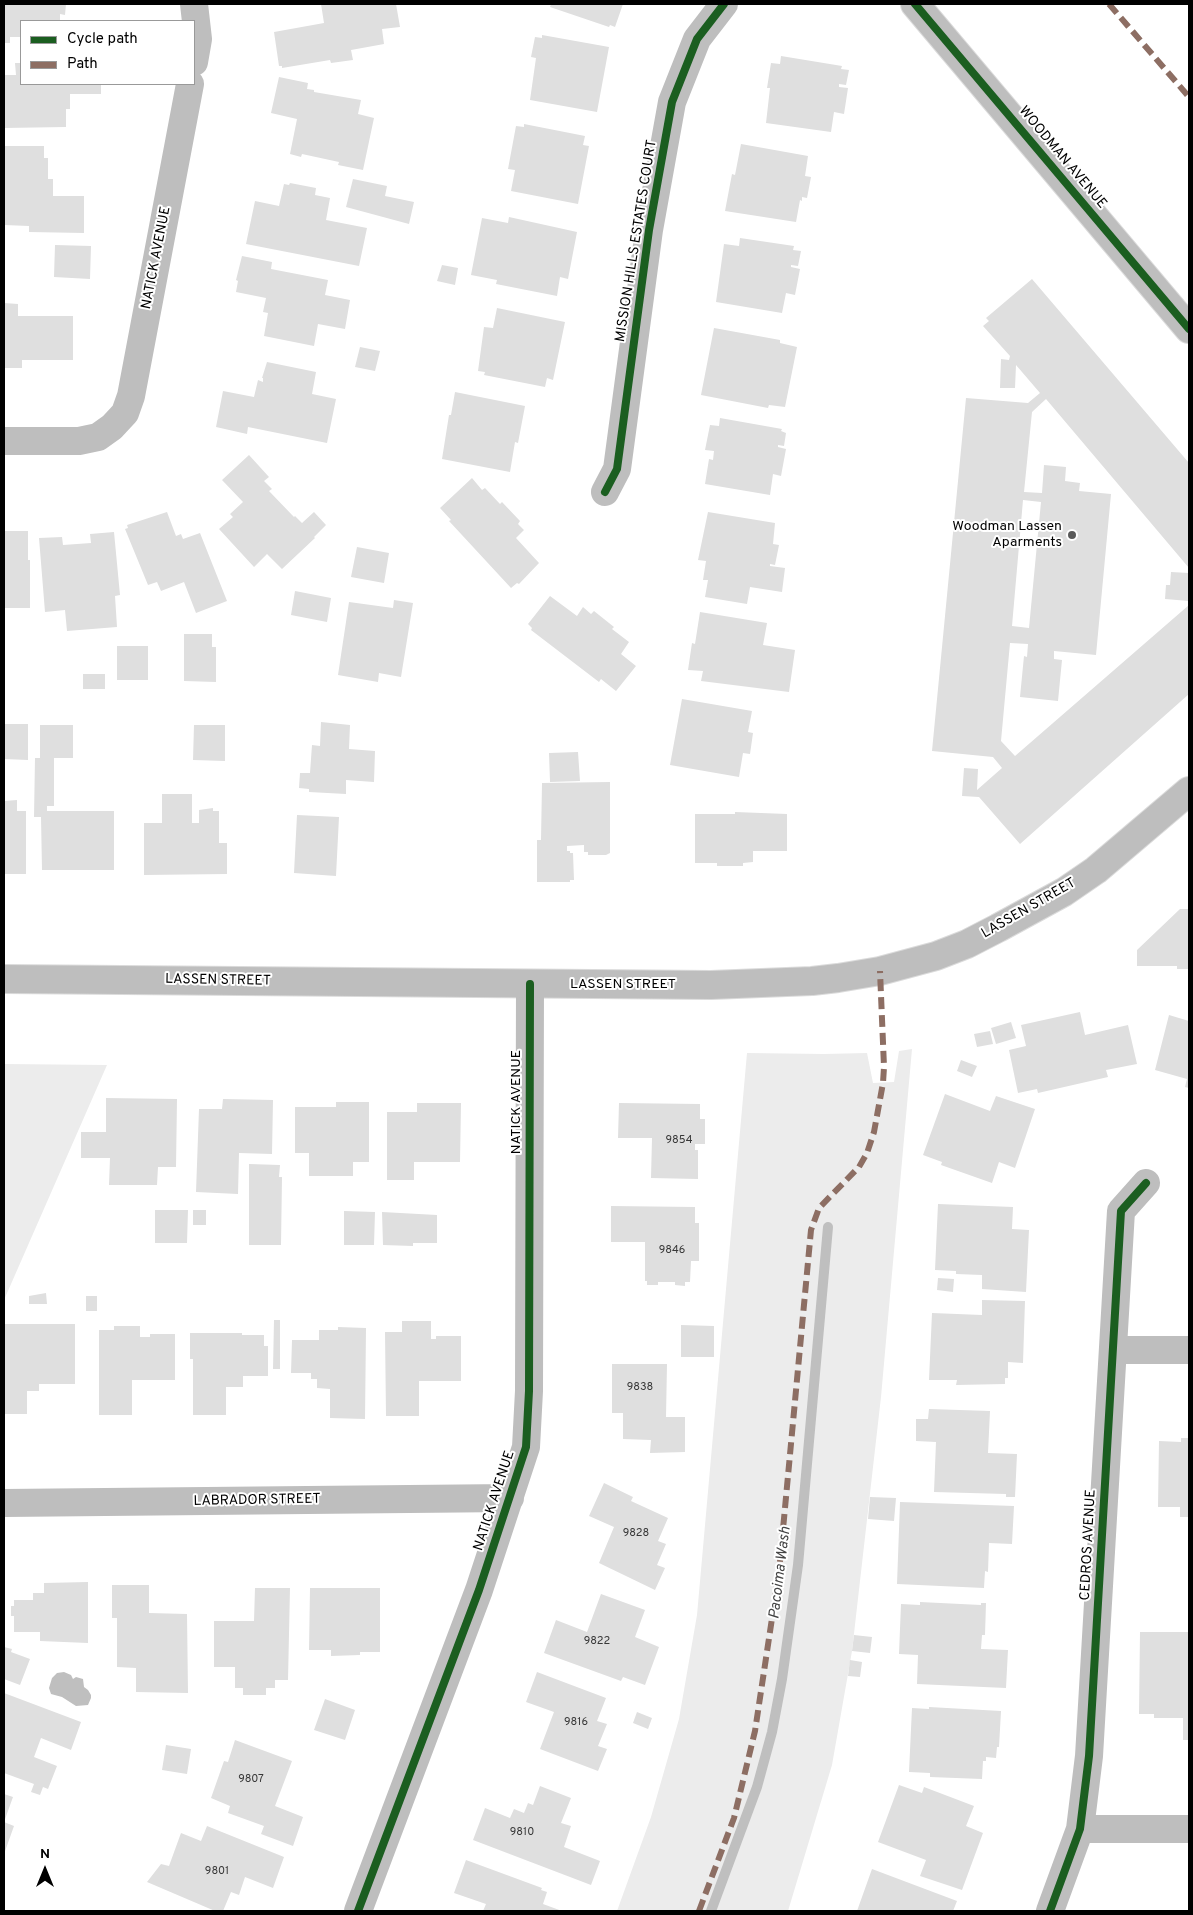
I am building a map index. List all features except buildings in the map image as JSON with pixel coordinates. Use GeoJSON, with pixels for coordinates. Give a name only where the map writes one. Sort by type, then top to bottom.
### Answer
{"type":"FeatureCollection","features":[{"type":"Feature","properties":{"kind":"street"},"geometry":{"type":"LineString","coordinates":[[194,4],[198,39],[195,56]]}},
{"type":"Feature","properties":{"kind":"street","name":"MISSION HILLS ESTATES COURT"},"geometry":{"type":"LineString","coordinates":[[605,492],[616,469],[649,230],[672,102],[697,39],[724,4]]}},
{"type":"Feature","properties":{"kind":"street","name":"WOODMAN AVENUE"},"geometry":{"type":"LineString","coordinates":[[915,4],[1189,329]]}},
{"type":"Feature","properties":{"kind":"street","name":"NATICK AVENUE"},"geometry":{"type":"LineString","coordinates":[[4,441],[79,441],[98,437],[112,427],[125,413],[130,396],[190,85]]}},
{"type":"Feature","properties":{"kind":"street","name":"LASSEN STREET"},"geometry":{"type":"LineString","coordinates":[[4,979],[711,985],[812,981],[872,973],[905,966],[966,944],[1064,892],[1096,870],[1189,791]]}},
{"type":"Feature","properties":{"kind":"street","name":"NATICK AVENUE"},"geometry":{"type":"LineString","coordinates":[[358,1911],[479,1590],[526,1447],[529,1391],[530,984]]}},
{"type":"Feature","properties":{"kind":"street","name":"CEDROS AVENUE"},"geometry":{"type":"LineString","coordinates":[[1050,1911],[1080,1829],[1089,1756],[1121,1211],[1146,1183]]}},
{"type":"Feature","properties":{"kind":"street"},"geometry":{"type":"LineString","coordinates":[[1113,1350],[1189,1350]]}},
{"type":"Feature","properties":{"kind":"street","name":"LABRADOR STREET"},"geometry":{"type":"LineString","coordinates":[[4,1503],[510,1498]]}},
{"type":"Feature","properties":{"kind":"street"},"geometry":{"type":"LineString","coordinates":[[1080,1829],[1189,1829]]}},
{"type":"Feature","properties":{"kind":"shaded area"},"geometry":{"type":"Polygon","coordinates":[[[912,1049],[881,1397],[852,1651],[832,1765],[788,1911],[617,1911],[651,1817],[679,1719],[697,1615],[747,1053],[867,1053],[873,1083],[894,1082],[899,1051],[912,1049]]]}},
{"type":"Feature","properties":{"kind":"shaded area"},"geometry":{"type":"Polygon","coordinates":[[[4,1064],[107,1065],[4,1300],[4,1064]]]}},
{"type":"Feature","properties":{"kind":"shaded area"},"geometry":{"type":"Polygon","coordinates":[[[64,1672],[71,1675],[73,1679],[76,1677],[83,1679],[84,1687],[91,1695],[88,1705],[76,1706],[62,1697],[51,1694],[49,1688],[52,1678],[57,1673],[64,1672]]]}},
{"type":"Feature","properties":{"kind":"waterway","name":"Pacoima Wash"},"geometry":{"type":"LineString","coordinates":[[711,1911],[757,1787],[772,1732],[782,1679],[798,1565],[828,1227]]}},
{"type":"Feature","properties":{"kind":"marked path"},"geometry":{"type":"LineString","coordinates":[[1109,4],[1189,97]]}},
{"type":"Feature","properties":{"kind":"marked path"},"geometry":{"type":"LineString","coordinates":[[699,1911],[734,1818],[755,1731],[779,1572],[811,1230],[819,1208],[859,1167],[867,1153],[874,1132],[884,1067],[880,971]]}},
{"type":"Feature","properties":{"kind":"cycle path"},"geometry":{"type":"LineString","coordinates":[[605,492],[617,469],[649,230],[672,102],[697,39],[724,4]]}},
{"type":"Feature","properties":{"kind":"cycle path"},"geometry":{"type":"LineString","coordinates":[[915,4],[1189,329]]}},
{"type":"Feature","properties":{"kind":"cycle path"},"geometry":{"type":"LineString","coordinates":[[358,1911],[479,1590],[526,1447],[529,1391],[530,984]]}},
{"type":"Feature","properties":{"kind":"cycle path"},"geometry":{"type":"LineString","coordinates":[[1050,1911],[1080,1829],[1089,1756],[1121,1211],[1146,1183]]}},
{"type":"Feature","properties":{"kind":"place","name":"Woodman Lassen Aparments"},"geometry":{"type":"Point","coordinates":[1072,535]}}]}
